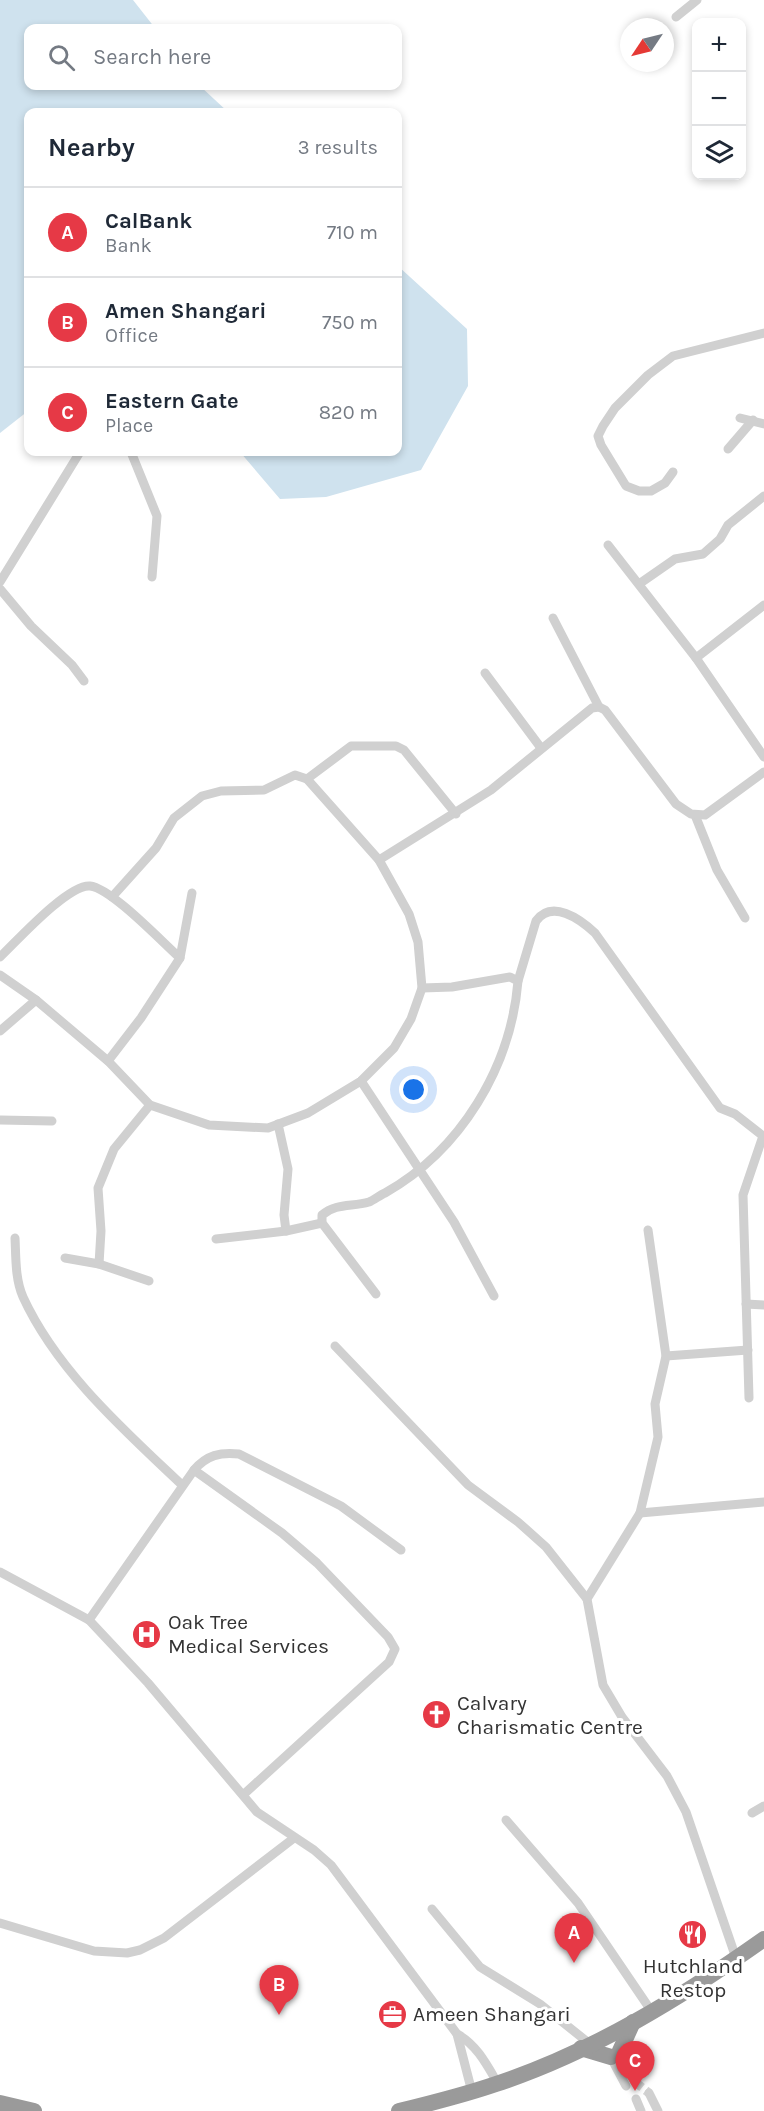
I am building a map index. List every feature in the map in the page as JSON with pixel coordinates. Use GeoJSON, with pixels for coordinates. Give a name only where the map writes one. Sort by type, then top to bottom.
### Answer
{"type":"FeatureCollection","features":[{"type":"Feature","properties":{"kind":"highway"},"geometry":{"type":"LineString","coordinates":[[399,2111],[498,2084],[595,2041],[652,2012],[764,1939]]}},
{"type":"Feature","properties":{"kind":"highway"},"geometry":{"type":"LineString","coordinates":[[595,2041],[615,2055],[633,2022]]}},
{"type":"Feature","properties":{"kind":"highway"},"geometry":{"type":"LineString","coordinates":[[0,2103],[34,2111]]}},
{"type":"Feature","properties":{"kind":"street"},"geometry":{"type":"LineString","coordinates":[[676,17],[697,0]]}},
{"type":"Feature","properties":{"kind":"street"},"geometry":{"type":"LineString","coordinates":[[673,472],[665,483],[651,491],[639,491],[626,486],[601,445],[598,436],[603,426],[615,408],[648,375],[673,356],[764,333]]}},
{"type":"Feature","properties":{"kind":"street"},"geometry":{"type":"LineString","coordinates":[[740,418],[764,424]]}},
{"type":"Feature","properties":{"kind":"street"},"geometry":{"type":"LineString","coordinates":[[728,449],[753,420]]}},
{"type":"Feature","properties":{"kind":"street"},"geometry":{"type":"LineString","coordinates":[[0,582],[78,456]]}},
{"type":"Feature","properties":{"kind":"street"},"geometry":{"type":"LineString","coordinates":[[133,456],[157,516],[152,577]]}},
{"type":"Feature","properties":{"kind":"street"},"geometry":{"type":"LineString","coordinates":[[639,584],[675,559],[703,554],[720,539],[728,525],[764,496]]}},
{"type":"Feature","properties":{"kind":"street"},"geometry":{"type":"LineString","coordinates":[[608,545],[696,658],[764,757]]}},
{"type":"Feature","properties":{"kind":"street"},"geometry":{"type":"LineString","coordinates":[[0,589],[31,627],[72,665],[84,681]]}},
{"type":"Feature","properties":{"kind":"street"},"geometry":{"type":"LineString","coordinates":[[696,658],[764,605]]}},
{"type":"Feature","properties":{"kind":"street"},"geometry":{"type":"LineString","coordinates":[[553,618],[598,707]]}},
{"type":"Feature","properties":{"kind":"street"},"geometry":{"type":"LineString","coordinates":[[485,673],[542,748]]}},
{"type":"Feature","properties":{"kind":"street"},"geometry":{"type":"LineString","coordinates":[[379,860],[456,814],[499,784],[591,708],[598,707],[605,710],[676,804],[695,815],[705,815],[764,772]]}},
{"type":"Feature","properties":{"kind":"street"},"geometry":{"type":"LineString","coordinates":[[307,779],[351,746],[396,746],[404,750],[456,814]]}},
{"type":"Feature","properties":{"kind":"street"},"geometry":{"type":"LineString","coordinates":[[0,975],[36,1000],[108,1062],[150,1105],[209,1125],[239,1128],[268,1128],[308,1113],[361,1081],[394,1048],[411,1019],[422,988],[418,942],[409,914],[379,860],[307,779],[295,775],[264,790],[221,791],[202,796],[174,818],[156,848],[112,897]]}},
{"type":"Feature","properties":{"kind":"street"},"geometry":{"type":"LineString","coordinates":[[695,815],[717,870],[745,918]]}},
{"type":"Feature","properties":{"kind":"street"},"geometry":{"type":"LineString","coordinates":[[0,957],[57,902],[79,888],[90,886],[112,897],[180,958]]}},
{"type":"Feature","properties":{"kind":"street"},"geometry":{"type":"LineString","coordinates":[[108,1062],[141,1018],[180,958],[192,894]]}},
{"type":"Feature","properties":{"kind":"street"},"geometry":{"type":"LineString","coordinates":[[376,1294],[322,1223],[322,1215],[330,1208],[369,1202],[420,1169],[479,1105],[494,1075],[509,1032],[518,981],[536,921],[542,913],[552,910],[563,912],[583,922],[595,933],[720,1108],[735,1114],[763,1136],[743,1195],[749,1398]]}},
{"type":"Feature","properties":{"kind":"street"},"geometry":{"type":"LineString","coordinates":[[422,988],[452,987],[510,978],[518,981]]}},
{"type":"Feature","properties":{"kind":"street"},"geometry":{"type":"LineString","coordinates":[[0,1031],[36,1000]]}},
{"type":"Feature","properties":{"kind":"street"},"geometry":{"type":"LineString","coordinates":[[361,1081],[454,1222],[494,1296]]}},
{"type":"Feature","properties":{"kind":"street"},"geometry":{"type":"LineString","coordinates":[[99,1264],[101,1231],[98,1188],[114,1149],[150,1105]]}},
{"type":"Feature","properties":{"kind":"street"},"geometry":{"type":"LineString","coordinates":[[0,1120],[52,1121]]}},
{"type":"Feature","properties":{"kind":"street"},"geometry":{"type":"LineString","coordinates":[[278,1124],[288,1169],[284,1215],[286,1231]]}},
{"type":"Feature","properties":{"kind":"street"},"geometry":{"type":"LineString","coordinates":[[216,1239],[286,1231],[322,1223]]}},
{"type":"Feature","properties":{"kind":"street"},"geometry":{"type":"LineString","coordinates":[[587,1599],[640,1513],[658,1437],[655,1404],[666,1356],[648,1230]]}},
{"type":"Feature","properties":{"kind":"street"},"geometry":{"type":"LineString","coordinates":[[15,1238],[17,1274],[22,1295],[54,1350],[131,1437],[182,1485]]}},
{"type":"Feature","properties":{"kind":"street"},"geometry":{"type":"LineString","coordinates":[[65,1258],[99,1264],[150,1281]]}},
{"type":"Feature","properties":{"kind":"street"},"geometry":{"type":"LineString","coordinates":[[746,1304],[764,1305]]}},
{"type":"Feature","properties":{"kind":"street"},"geometry":{"type":"LineString","coordinates":[[335,1346],[468,1485],[518,1522],[546,1547],[587,1599],[603,1685],[622,1717],[667,1776],[686,1812],[736,1958]]}},
{"type":"Feature","properties":{"kind":"street"},"geometry":{"type":"LineString","coordinates":[[666,1356],[748,1350]]}},
{"type":"Feature","properties":{"kind":"street"},"geometry":{"type":"LineString","coordinates":[[89,1620],[194,1470],[204,1459],[224,1452],[240,1454],[341,1506],[401,1550]]}},
{"type":"Feature","properties":{"kind":"street"},"geometry":{"type":"LineString","coordinates":[[194,1470],[282,1533],[317,1563],[388,1637],[394,1649],[389,1662],[243,1795]]}},
{"type":"Feature","properties":{"kind":"street"},"geometry":{"type":"LineString","coordinates":[[640,1513],[764,1502]]}},
{"type":"Feature","properties":{"kind":"street"},"geometry":{"type":"LineString","coordinates":[[0,1572],[89,1620],[148,1683],[257,1812],[294,1839],[315,1850],[341,1877],[457,2034],[472,2092]]}},
{"type":"Feature","properties":{"kind":"street"},"geometry":{"type":"LineString","coordinates":[[752,1813],[764,1806]]}},
{"type":"Feature","properties":{"kind":"street"},"geometry":{"type":"LineString","coordinates":[[506,1820],[578,1904],[652,2012]]}},
{"type":"Feature","properties":{"kind":"street"},"geometry":{"type":"LineString","coordinates":[[0,1923],[94,1952],[110,1954],[140,1950],[164,1938],[294,1839]]}},
{"type":"Feature","properties":{"kind":"street"},"geometry":{"type":"LineString","coordinates":[[432,1909],[480,1967],[615,2055],[630,2084]]}},
{"type":"Feature","properties":{"kind":"street"},"geometry":{"type":"LineString","coordinates":[[457,2034],[468,2040],[498,2084]]}},
{"type":"Feature","properties":{"kind":"street"},"geometry":{"type":"LineString","coordinates":[[649,2093],[658,2111]]}},
{"type":"Feature","properties":{"kind":"street"},"geometry":{"type":"LineString","coordinates":[[636,2099],[641,2111]]}},
{"type":"Feature","properties":{"kind":"water"},"geometry":{"type":"Polygon","coordinates":[[[0,0],[133,0],[152,24],[24,24],[24,90],[204,90],[224,108],[24,108],[24,414],[0,433],[0,0]]]}},
{"type":"Feature","properties":{"kind":"water"},"geometry":{"type":"Polygon","coordinates":[[[402,270],[467,329],[468,386],[421,470],[326,497],[280,499],[243,456],[402,456],[402,270]]]}},
{"type":"Feature","properties":{"kind":"tunnel"},"geometry":{"type":"LineString","coordinates":[[635,2082],[649,2093]]}},
{"type":"Feature","properties":{"kind":"place","name":"Oak Tree Medical Services"},"geometry":{"type":"Point","coordinates":[147,1634]}},
{"type":"Feature","properties":{"kind":"place","name":"Calvary Charismatic Centre"},"geometry":{"type":"Point","coordinates":[436,1715]}},
{"type":"Feature","properties":{"kind":"place","name":"Hutchland Restop"},"geometry":{"type":"Point","coordinates":[693,1935]}},
{"type":"Feature","properties":{"kind":"place","name":"CalBank"},"geometry":{"type":"Point","coordinates":[574,1963]}},
{"type":"Feature","properties":{"kind":"place","name":"Ameen Shangari"},"geometry":{"type":"Point","coordinates":[392,2014]}},
{"type":"Feature","properties":{"kind":"place","name":"Amen Shangari"},"geometry":{"type":"Point","coordinates":[279,2015]}},
{"type":"Feature","properties":{"kind":"place","name":"Eastern Gate"},"geometry":{"type":"Point","coordinates":[635,2091]}}]}
